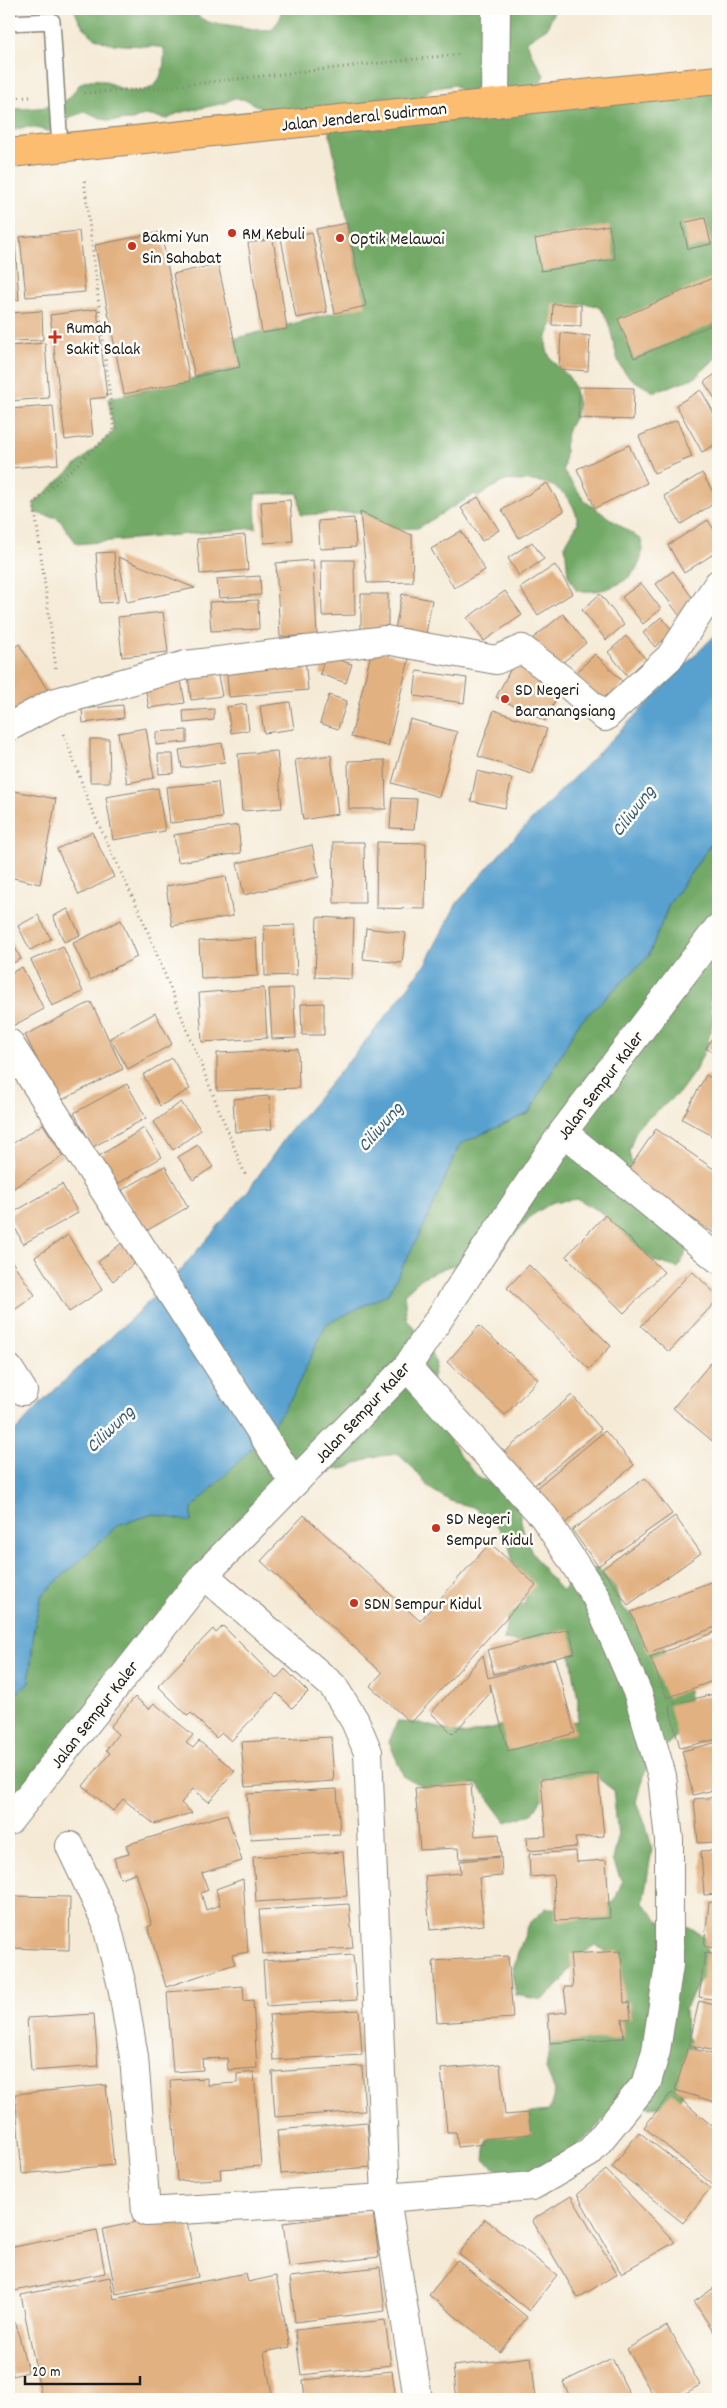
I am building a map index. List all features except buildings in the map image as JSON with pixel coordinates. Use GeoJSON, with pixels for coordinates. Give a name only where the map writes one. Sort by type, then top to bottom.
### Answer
{"type":"FeatureCollection","features":[{"type":"Feature","properties":{"kind":"main road","name":"Jalan Jenderal Sudirman"},"geometry":{"type":"LineString","coordinates":[[9,153],[718,80]]}},
{"type":"Feature","properties":{"kind":"street"},"geometry":{"type":"LineString","coordinates":[[495,103],[496,9]]}},
{"type":"Feature","properties":{"kind":"street"},"geometry":{"type":"LineString","coordinates":[[9,727],[53,703],[186,665],[386,640],[496,660],[522,649],[563,680],[605,716],[670,657],[718,584]]}},
{"type":"Feature","properties":{"kind":"street","name":"Jalan Sempur Kaler"},"geometry":{"type":"LineString","coordinates":[[9,1821],[204,1576],[289,1474],[407,1367],[563,1132],[718,928]]}},
{"type":"Feature","properties":{"kind":"street"},"geometry":{"type":"LineString","coordinates":[[9,1043],[161,1275],[165,1286],[289,1474]]}},
{"type":"Feature","properties":{"kind":"street"},"geometry":{"type":"LineString","coordinates":[[563,1132],[718,1259]]}},
{"type":"Feature","properties":{"kind":"street"},"geometry":{"type":"LineString","coordinates":[[70,1846],[106,1922],[122,1986],[134,2057],[146,2212],[386,2198],[532,2186],[589,2153],[647,2082],[656,2051],[669,1965],[669,1840],[662,1776],[638,1694],[596,1597],[544,1517],[407,1367]]}},
{"type":"Feature","properties":{"kind":"street"},"geometry":{"type":"LineString","coordinates":[[204,1576],[333,1686],[355,1721],[368,1752],[386,2198],[418,2399]]}},
{"type":"Feature","properties":{"kind":"lane"},"geometry":{"type":"LineString","coordinates":[[9,23],[52,21],[60,148]]}},
{"type":"Feature","properties":{"kind":"path"},"geometry":{"type":"LineString","coordinates":[[9,98],[156,88],[495,51]]}},
{"type":"Feature","properties":{"kind":"green space"},"geometry":{"type":"Polygon","coordinates":[[[74,9],[191,9],[202,19],[212,23],[271,30],[280,19],[281,9],[555,9],[547,28],[527,41],[531,53],[544,75],[539,85],[718,80],[718,356],[696,377],[654,392],[633,380],[623,370],[619,363],[607,319],[598,307],[581,304],[566,310],[552,326],[547,339],[548,353],[570,378],[578,405],[567,433],[563,470],[586,502],[641,540],[642,553],[639,564],[633,573],[613,587],[588,591],[576,590],[568,575],[565,545],[578,523],[575,512],[566,496],[551,485],[542,482],[502,482],[478,497],[475,494],[418,528],[398,529],[360,512],[301,515],[298,493],[255,494],[256,528],[77,544],[58,518],[35,513],[34,503],[114,431],[108,399],[239,367],[233,339],[365,305],[329,130],[268,113],[247,100],[234,98],[225,103],[178,113],[168,119],[144,115],[133,120],[109,121],[85,112],[73,116],[55,132],[26,127],[9,134],[9,104],[16,109],[56,105],[68,99],[85,81],[95,79],[121,89],[145,90],[152,87],[161,75],[164,48],[123,45],[100,40],[90,34],[81,24],[74,9]],[[455,85],[430,89],[422,98],[473,105],[455,85]]]}},
{"type":"Feature","properties":{"kind":"green space"},"geometry":{"type":"Polygon","coordinates":[[[718,834],[718,986],[710,997],[713,1022],[706,1048],[695,1071],[679,1093],[637,1127],[629,1151],[634,1176],[675,1197],[690,1217],[691,1244],[678,1268],[654,1261],[601,1212],[578,1199],[553,1202],[531,1216],[497,1254],[447,1267],[423,1277],[404,1294],[407,1320],[424,1337],[436,1364],[430,1390],[433,1415],[462,1458],[479,1478],[500,1487],[518,1502],[523,1529],[531,1551],[562,1591],[576,1574],[598,1568],[614,1586],[623,1608],[643,1624],[661,1643],[687,1686],[692,1713],[677,1736],[657,1753],[643,1776],[636,1802],[646,1825],[652,1849],[643,1903],[659,1921],[682,1924],[703,1936],[710,1962],[685,2009],[686,2035],[698,2056],[691,2081],[676,2104],[649,2107],[628,2096],[555,2169],[505,2175],[484,2160],[488,2139],[501,2124],[508,2120],[532,2113],[549,2111],[555,2091],[546,2069],[549,2047],[616,1960],[596,1945],[575,1959],[561,1983],[542,2000],[516,1995],[512,1972],[529,1924],[546,1908],[592,1909],[614,1902],[622,1882],[613,1860],[618,1837],[613,1790],[595,1776],[546,1793],[532,1814],[506,1822],[478,1784],[426,1788],[404,1777],[389,1742],[397,1722],[420,1723],[465,1735],[507,1724],[532,1726],[577,1721],[578,1700],[570,1651],[504,1640],[507,1618],[525,1602],[529,1580],[513,1563],[508,1541],[494,1521],[473,1507],[450,1501],[429,1488],[415,1470],[398,1454],[372,1457],[347,1468],[321,1472],[294,1483],[9,1818],[9,1700],[29,1683],[34,1629],[41,1596],[118,1525],[153,1514],[192,1508],[292,1397],[326,1324],[388,1294],[425,1224],[460,1144],[529,1113],[578,1024],[648,957],[669,904],[718,834]]]}},
{"type":"Feature","properties":{"kind":"water","name":"Ciliwung"},"geometry":{"type":"Polygon","coordinates":[[[718,632],[718,834],[669,904],[648,957],[578,1024],[529,1113],[460,1144],[425,1224],[388,1294],[326,1324],[292,1397],[267,1433],[192,1508],[191,1522],[153,1514],[118,1525],[41,1596],[34,1629],[29,1683],[9,1700],[9,1438],[45,1399],[172,1280],[247,1192],[287,1135],[384,1019],[425,964],[457,903],[512,840],[718,632]]]}},
{"type":"Feature","properties":{"kind":"place","name":"RM Kebuli"},"geometry":{"type":"Point","coordinates":[232,233]}},
{"type":"Feature","properties":{"kind":"place","name":"Optik Melawai"},"geometry":{"type":"Point","coordinates":[340,238]}},
{"type":"Feature","properties":{"kind":"place","name":"Bakmi Yun Sin Sahabat"},"geometry":{"type":"Point","coordinates":[132,246]}},
{"type":"Feature","properties":{"kind":"place","name":"Rumah Sakit Salak"},"geometry":{"type":"Point","coordinates":[55,337]}},
{"type":"Feature","properties":{"kind":"place","name":"SD Negeri Baranangsiang"},"geometry":{"type":"Point","coordinates":[505,699]}},
{"type":"Feature","properties":{"kind":"place","name":"SD Negeri Sempur Kidul"},"geometry":{"type":"Point","coordinates":[436,1528]}},
{"type":"Feature","properties":{"kind":"place","name":"SDN Sempur Kidul"},"geometry":{"type":"Point","coordinates":[354,1603]}}]}
